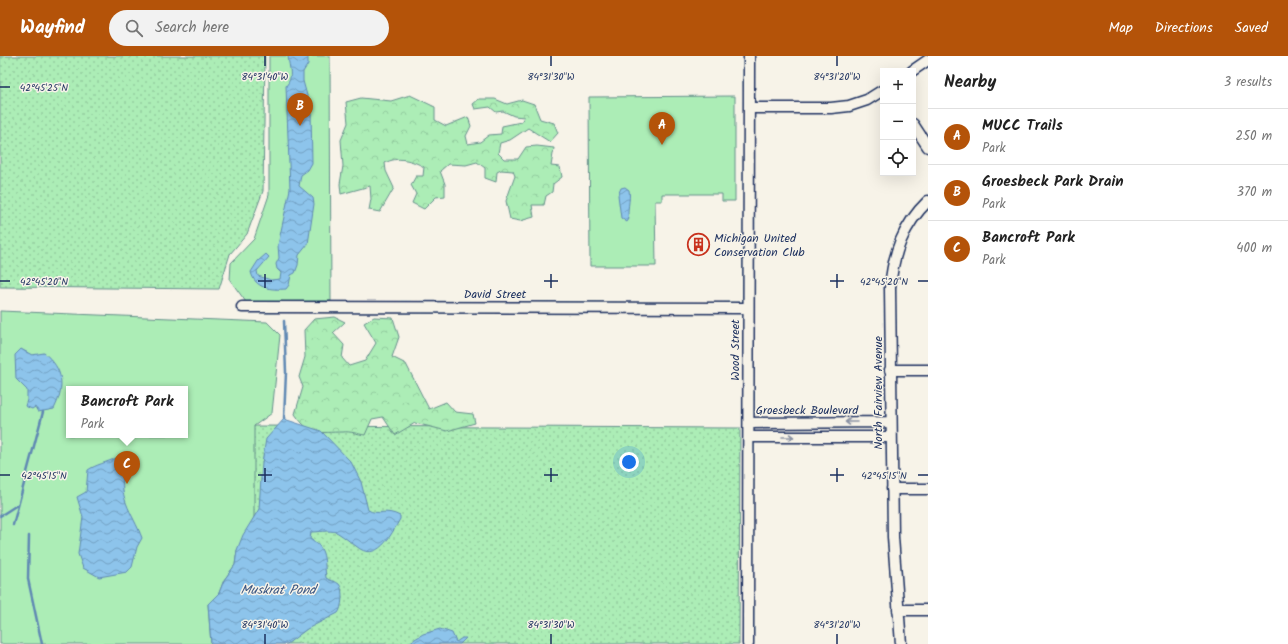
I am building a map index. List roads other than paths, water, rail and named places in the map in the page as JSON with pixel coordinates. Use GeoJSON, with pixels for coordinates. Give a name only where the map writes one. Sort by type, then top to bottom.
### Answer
{"type":"FeatureCollection","features":[{"type":"Feature","properties":{"kind":"street","name":"Wood Street"},"geometry":{"type":"LineString","coordinates":[[748,644],[749,56]]}},
{"type":"Feature","properties":{"kind":"street"},"geometry":{"type":"LineString","coordinates":[[916,68],[928,60]]}},
{"type":"Feature","properties":{"kind":"street"},"geometry":{"type":"LineString","coordinates":[[749,108],[831,108],[849,106],[867,100],[880,92]]}},
{"type":"Feature","properties":{"kind":"street"},"geometry":{"type":"LineString","coordinates":[[916,129],[928,147]]}},
{"type":"Feature","properties":{"kind":"street","name":"North Fairview Avenue"},"geometry":{"type":"LineString","coordinates":[[901,644],[893,537],[890,422],[890,288],[895,255],[906,228],[928,201]]}},
{"type":"Feature","properties":{"kind":"street","name":"David Street"},"geometry":{"type":"LineString","coordinates":[[242,307],[748,308]]}},
{"type":"Feature","properties":{"kind":"street"},"geometry":{"type":"LineString","coordinates":[[890,370],[928,370]]}},
{"type":"Feature","properties":{"kind":"street","name":"Groesbeck Boulevard"},"geometry":{"type":"LineString","coordinates":[[749,423],[890,422]]}},
{"type":"Feature","properties":{"kind":"street"},"geometry":{"type":"LineString","coordinates":[[749,437],[891,437]]}},
{"type":"Feature","properties":{"kind":"street"},"geometry":{"type":"LineString","coordinates":[[892,489],[928,489]]}},
{"type":"Feature","properties":{"kind":"street"},"geometry":{"type":"LineString","coordinates":[[898,610],[928,610]]}},
{"type":"Feature","properties":{"kind":"water"},"geometry":{"type":"Polygon","coordinates":[[[288,56],[308,56],[308,64],[303,72],[303,81],[311,110],[312,163],[308,170],[301,175],[299,186],[313,198],[314,204],[308,244],[299,255],[298,265],[295,273],[291,275],[289,285],[286,289],[269,289],[256,282],[251,272],[258,261],[266,254],[269,257],[257,271],[258,276],[271,280],[280,279],[281,273],[277,269],[276,264],[279,258],[278,245],[290,189],[286,86],[290,79],[288,56]]]}},
{"type":"Feature","properties":{"kind":"water"},"geometry":{"type":"Polygon","coordinates":[[[625,187],[629,190],[629,219],[627,222],[621,218],[618,195],[621,188],[625,187]]]}},
{"type":"Feature","properties":{"kind":"water"},"geometry":{"type":"Polygon","coordinates":[[[21,349],[32,355],[44,353],[56,365],[61,379],[61,386],[58,401],[54,409],[38,412],[35,407],[32,409],[25,406],[27,400],[27,390],[16,379],[15,355],[21,349]]]}},
{"type":"Feature","properties":{"kind":"water","name":"Muskrat Pond"},"geometry":{"type":"Polygon","coordinates":[[[284,419],[321,431],[351,462],[361,482],[368,510],[372,512],[386,512],[395,514],[400,516],[400,519],[388,539],[377,550],[370,552],[364,551],[336,532],[311,532],[310,539],[319,546],[324,556],[326,578],[338,583],[342,590],[341,607],[338,613],[307,629],[287,644],[211,644],[208,604],[219,593],[224,580],[235,565],[237,550],[243,535],[259,509],[262,463],[266,439],[284,419]]]}},
{"type":"Feature","properties":{"kind":"water"},"geometry":{"type":"Polygon","coordinates":[[[116,458],[122,460],[127,466],[124,476],[124,494],[126,503],[142,538],[137,547],[132,567],[127,572],[99,577],[83,568],[78,554],[83,517],[77,497],[86,492],[88,470],[116,458]]]}},
{"type":"Feature","properties":{"kind":"water"},"geometry":{"type":"Polygon","coordinates":[[[440,629],[452,633],[456,642],[462,638],[466,638],[460,644],[407,644],[423,634],[440,629]]]}},
{"type":"Feature","properties":{"kind":"waterway"},"geometry":{"type":"LineString","coordinates":[[284,321],[286,372],[284,419]]}},
{"type":"Feature","properties":{"kind":"waterway"},"geometry":{"type":"LineString","coordinates":[[13,525],[43,412]]}},
{"type":"Feature","properties":{"kind":"waterway"},"geometry":{"type":"LineString","coordinates":[[0,516],[17,505]]}},
{"type":"Feature","properties":{"kind":"waterway"},"geometry":{"type":"LineString","coordinates":[[29,536],[28,579],[42,644]]}},
{"type":"Feature","properties":{"kind":"place","name":"Groesbeck Park Drain"},"geometry":{"type":"Point","coordinates":[300,126]}},
{"type":"Feature","properties":{"kind":"place","name":"MUCC Trails"},"geometry":{"type":"Point","coordinates":[662,145]}},
{"type":"Feature","properties":{"kind":"place","name":"Michigan United Conservation Club"},"geometry":{"type":"Point","coordinates":[698,245]}},
{"type":"Feature","properties":{"kind":"place","name":"Bancroft Park"},"geometry":{"type":"Point","coordinates":[127,484]}}]}
